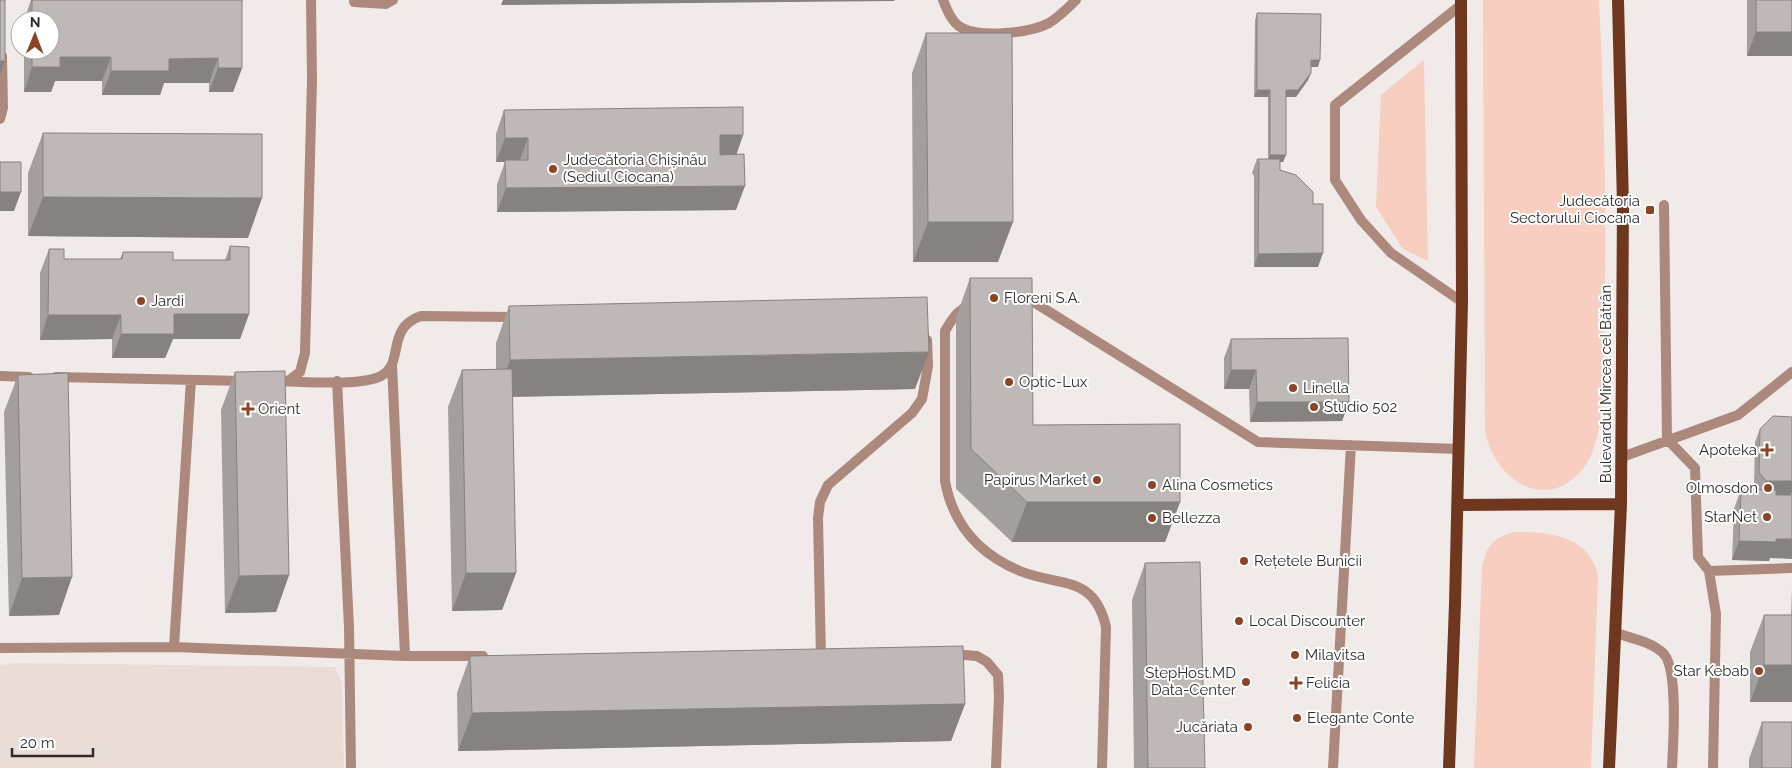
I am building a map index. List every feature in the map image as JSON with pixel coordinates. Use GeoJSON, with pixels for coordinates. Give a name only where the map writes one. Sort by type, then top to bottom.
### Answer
{"type":"FeatureCollection","features":[{"type":"Feature","properties":{"kind":"main road","name":"Bulevardul Mircea cel Bătrân"},"geometry":{"type":"LineString","coordinates":[[1609,768],[1622,457],[1623,205],[1618,0]]}},
{"type":"Feature","properties":{"kind":"main road"},"geometry":{"type":"LineString","coordinates":[[1449,768],[1458,505],[1462,302],[1461,3]]}},
{"type":"Feature","properties":{"kind":"main road"},"geometry":{"type":"LineString","coordinates":[[1458,505],[1621,504]]}},
{"type":"Feature","properties":{"kind":"lane"},"geometry":{"type":"LineString","coordinates":[[288,381],[300,372],[305,353],[312,80],[312,0]]}},
{"type":"Feature","properties":{"kind":"lane"},"geometry":{"type":"LineString","coordinates":[[354,2],[386,4],[393,0]]}},
{"type":"Feature","properties":{"kind":"lane"},"geometry":{"type":"LineString","coordinates":[[943,0],[952,19],[961,28],[979,32],[1019,32],[1050,22],[1076,0]]}},
{"type":"Feature","properties":{"kind":"lane"},"geometry":{"type":"LineString","coordinates":[[1461,3],[1335,106],[1335,180],[1361,220],[1391,253],[1462,302]]}},
{"type":"Feature","properties":{"kind":"lane"},"geometry":{"type":"LineString","coordinates":[[0,120],[3,108],[2,49]]}},
{"type":"Feature","properties":{"kind":"lane"},"geometry":{"type":"LineString","coordinates":[[1664,205],[1667,439],[1695,468],[1698,557],[1709,571],[1716,614],[1714,768]]}},
{"type":"Feature","properties":{"kind":"lane"},"geometry":{"type":"LineString","coordinates":[[1006,302],[1032,301],[1258,442],[1459,449]]}},
{"type":"Feature","properties":{"kind":"lane"},"geometry":{"type":"LineString","coordinates":[[980,302],[962,308],[952,318],[945,332],[945,481],[949,504],[960,524],[976,544],[1000,562],[1022,572],[1077,585],[1090,593],[1102,610],[1106,627],[1102,768]]}},
{"type":"Feature","properties":{"kind":"lane"},"geometry":{"type":"LineString","coordinates":[[405,656],[392,364],[402,328],[408,320],[421,316],[525,317]]}},
{"type":"Feature","properties":{"kind":"lane"},"geometry":{"type":"LineString","coordinates":[[821,658],[818,518],[820,502],[828,485],[844,469],[912,412],[922,399],[928,366],[927,326]]}},
{"type":"Feature","properties":{"kind":"lane"},"geometry":{"type":"LineString","coordinates":[[0,376],[191,380],[370,380],[383,375],[392,364]]}},
{"type":"Feature","properties":{"kind":"lane"},"geometry":{"type":"LineString","coordinates":[[1622,457],[1667,439],[1738,415],[1792,372]]}},
{"type":"Feature","properties":{"kind":"lane"},"geometry":{"type":"LineString","coordinates":[[174,647],[191,380]]}},
{"type":"Feature","properties":{"kind":"lane"},"geometry":{"type":"LineString","coordinates":[[336,381],[349,653],[351,768]]}},
{"type":"Feature","properties":{"kind":"lane"},"geometry":{"type":"LineString","coordinates":[[1332,768],[1351,445]]}},
{"type":"Feature","properties":{"kind":"lane"},"geometry":{"type":"LineString","coordinates":[[1709,571],[1792,568]]}},
{"type":"Feature","properties":{"kind":"lane"},"geometry":{"type":"LineString","coordinates":[[1616,633],[1657,648],[1668,659],[1673,692],[1672,768]]}},
{"type":"Feature","properties":{"kind":"lane"},"geometry":{"type":"LineString","coordinates":[[0,648],[174,647],[405,656],[494,656]]}},
{"type":"Feature","properties":{"kind":"lane"},"geometry":{"type":"LineString","coordinates":[[945,654],[977,656],[987,662],[998,675],[996,768]]}},
{"type":"Feature","properties":{"kind":"shaded area"},"geometry":{"type":"Polygon","coordinates":[[[1483,0],[1599,0],[1605,211],[1603,369],[1600,422],[1593,451],[1585,466],[1570,481],[1555,489],[1539,490],[1525,486],[1511,477],[1499,464],[1490,449],[1485,431],[1483,0]]]}},
{"type":"Feature","properties":{"kind":"shaded area"},"geometry":{"type":"Polygon","coordinates":[[[1424,60],[1428,261],[1403,249],[1376,207],[1381,95],[1424,60]]]}},
{"type":"Feature","properties":{"kind":"shaded area"},"geometry":{"type":"Polygon","coordinates":[[[1514,532],[1541,533],[1566,539],[1577,544],[1594,563],[1598,576],[1591,768],[1474,768],[1482,567],[1486,553],[1492,544],[1500,537],[1514,532]]]}},
{"type":"Feature","properties":{"kind":"shaded area"},"geometry":{"type":"Polygon","coordinates":[[[15,663],[335,667],[342,683],[344,768],[0,768],[0,665],[15,663]]]}},
{"type":"Feature","properties":{"kind":"building"},"geometry":{"type":"Polygon","coordinates":[[[0,0],[5,0],[5,61],[0,61],[0,0]]]}},
{"type":"Feature","properties":{"kind":"building"},"geometry":{"type":"Polygon","coordinates":[[[32,0],[242,0],[242,68],[218,68],[218,58],[169,59],[169,71],[111,71],[111,57],[60,57],[60,10],[32,10],[32,0]]]}},
{"type":"Feature","properties":{"kind":"building"},"geometry":{"type":"Polygon","coordinates":[[[1756,0],[1792,0],[1792,32],[1756,32],[1756,0]]]}},
{"type":"Feature","properties":{"kind":"building"},"geometry":{"type":"Polygon","coordinates":[[[1257,13],[1321,14],[1320,60],[1311,60],[1311,73],[1298,90],[1286,90],[1286,155],[1270,155],[1270,90],[1257,90],[1257,13]]]}},
{"type":"Feature","properties":{"kind":"building"},"geometry":{"type":"Polygon","coordinates":[[[926,33],[1012,33],[1013,222],[928,222],[926,33]]]}},
{"type":"Feature","properties":{"kind":"building"},"geometry":{"type":"Polygon","coordinates":[[[32,60],[60,60],[60,67],[32,67],[32,60]]]}},
{"type":"Feature","properties":{"kind":"building"},"geometry":{"type":"Polygon","coordinates":[[[743,107],[743,135],[720,135],[720,155],[744,154],[745,186],[506,188],[505,160],[528,160],[528,138],[505,138],[504,110],[743,107]]]}},
{"type":"Feature","properties":{"kind":"building"},"geometry":{"type":"Polygon","coordinates":[[[43,133],[262,134],[262,198],[43,197],[43,133]]]}},
{"type":"Feature","properties":{"kind":"building"},"geometry":{"type":"Polygon","coordinates":[[[1257,159],[1280,159],[1280,170],[1296,175],[1313,192],[1313,204],[1323,204],[1323,253],[1258,254],[1259,162],[1257,159]]]}},
{"type":"Feature","properties":{"kind":"building"},"geometry":{"type":"Polygon","coordinates":[[[0,162],[21,162],[21,192],[0,192],[0,162]]]}},
{"type":"Feature","properties":{"kind":"building"},"geometry":{"type":"Polygon","coordinates":[[[230,246],[249,247],[249,314],[174,314],[174,334],[121,334],[121,315],[48,315],[49,249],[64,249],[64,259],[122,259],[123,252],[173,252],[173,260],[230,260],[230,246]]]}},
{"type":"Feature","properties":{"kind":"building"},"geometry":{"type":"Polygon","coordinates":[[[970,278],[1032,278],[1033,425],[1180,424],[1180,502],[1027,502],[971,449],[970,278]]]}},
{"type":"Feature","properties":{"kind":"building"},"geometry":{"type":"Polygon","coordinates":[[[927,297],[929,352],[510,360],[509,306],[927,297]]]}},
{"type":"Feature","properties":{"kind":"building"},"geometry":{"type":"Polygon","coordinates":[[[1348,338],[1349,402],[1257,402],[1256,370],[1231,370],[1231,339],[1348,338]]]}},
{"type":"Feature","properties":{"kind":"building"},"geometry":{"type":"Polygon","coordinates":[[[512,369],[516,573],[466,573],[462,370],[512,369]]]}},
{"type":"Feature","properties":{"kind":"building"},"geometry":{"type":"Polygon","coordinates":[[[285,371],[289,575],[239,576],[235,372],[285,371]]]}},
{"type":"Feature","properties":{"kind":"building"},"geometry":{"type":"Polygon","coordinates":[[[68,373],[72,577],[22,578],[18,375],[68,373]]]}},
{"type":"Feature","properties":{"kind":"building"},"geometry":{"type":"Polygon","coordinates":[[[1773,416],[1792,417],[1792,481],[1766,481],[1759,472],[1760,429],[1773,416]]]}},
{"type":"Feature","properties":{"kind":"building"},"geometry":{"type":"Polygon","coordinates":[[[1741,489],[1776,490],[1776,495],[1792,495],[1792,539],[1776,539],[1776,542],[1739,541],[1741,489]]]}},
{"type":"Feature","properties":{"kind":"building"},"geometry":{"type":"Polygon","coordinates":[[[1200,562],[1205,768],[1148,768],[1145,563],[1200,562]]]}},
{"type":"Feature","properties":{"kind":"building"},"geometry":{"type":"Polygon","coordinates":[[[1764,615],[1792,615],[1792,665],[1764,665],[1764,615]]]}},
{"type":"Feature","properties":{"kind":"building"},"geometry":{"type":"Polygon","coordinates":[[[963,646],[965,704],[472,713],[470,656],[963,646]]]}},
{"type":"Feature","properties":{"kind":"building"},"geometry":{"type":"Polygon","coordinates":[[[1762,722],[1792,722],[1792,768],[1762,768],[1762,722]]]}},
{"type":"Feature","properties":{"kind":"place","name":"Judecătoria Chișinău (Sediul Ciocana)"},"geometry":{"type":"Point","coordinates":[553,169]}},
{"type":"Feature","properties":{"kind":"place","name":"Judecătoria Sectorului Ciocana"},"geometry":{"type":"Point","coordinates":[1650,210]}},
{"type":"Feature","properties":{"kind":"place","name":"Floreni S.A."},"geometry":{"type":"Point","coordinates":[994,298]}},
{"type":"Feature","properties":{"kind":"place","name":"Jardi"},"geometry":{"type":"Point","coordinates":[141,301]}},
{"type":"Feature","properties":{"kind":"place","name":"Optic-Lux"},"geometry":{"type":"Point","coordinates":[1009,382]}},
{"type":"Feature","properties":{"kind":"place","name":"Linella"},"geometry":{"type":"Point","coordinates":[1293,388]}},
{"type":"Feature","properties":{"kind":"place","name":"Studio 502"},"geometry":{"type":"Point","coordinates":[1314,407]}},
{"type":"Feature","properties":{"kind":"place","name":"Orient"},"geometry":{"type":"Point","coordinates":[248,409]}},
{"type":"Feature","properties":{"kind":"place","name":"Apoteka"},"geometry":{"type":"Point","coordinates":[1767,450]}},
{"type":"Feature","properties":{"kind":"place","name":"Papirus Market"},"geometry":{"type":"Point","coordinates":[1097,480]}},
{"type":"Feature","properties":{"kind":"place","name":"Alina Cosmetics"},"geometry":{"type":"Point","coordinates":[1152,485]}},
{"type":"Feature","properties":{"kind":"place","name":"Olmosdon"},"geometry":{"type":"Point","coordinates":[1768,488]}},
{"type":"Feature","properties":{"kind":"place","name":"StarNet"},"geometry":{"type":"Point","coordinates":[1767,517]}},
{"type":"Feature","properties":{"kind":"place","name":"Bellezza"},"geometry":{"type":"Point","coordinates":[1152,518]}},
{"type":"Feature","properties":{"kind":"place","name":"Rețetele Bunicii"},"geometry":{"type":"Point","coordinates":[1244,561]}},
{"type":"Feature","properties":{"kind":"place","name":"Local Discounter"},"geometry":{"type":"Point","coordinates":[1239,621]}},
{"type":"Feature","properties":{"kind":"place","name":"Milavitsa"},"geometry":{"type":"Point","coordinates":[1295,655]}},
{"type":"Feature","properties":{"kind":"place","name":"Star Kebab"},"geometry":{"type":"Point","coordinates":[1759,671]}},
{"type":"Feature","properties":{"kind":"place","name":"StepHost.MD Data-Center"},"geometry":{"type":"Point","coordinates":[1246,682]}},
{"type":"Feature","properties":{"kind":"place","name":"Felicia"},"geometry":{"type":"Point","coordinates":[1296,683]}},
{"type":"Feature","properties":{"kind":"place","name":"Elegante Conte"},"geometry":{"type":"Point","coordinates":[1297,718]}},
{"type":"Feature","properties":{"kind":"place","name":"Jucăriata"},"geometry":{"type":"Point","coordinates":[1248,727]}}]}
